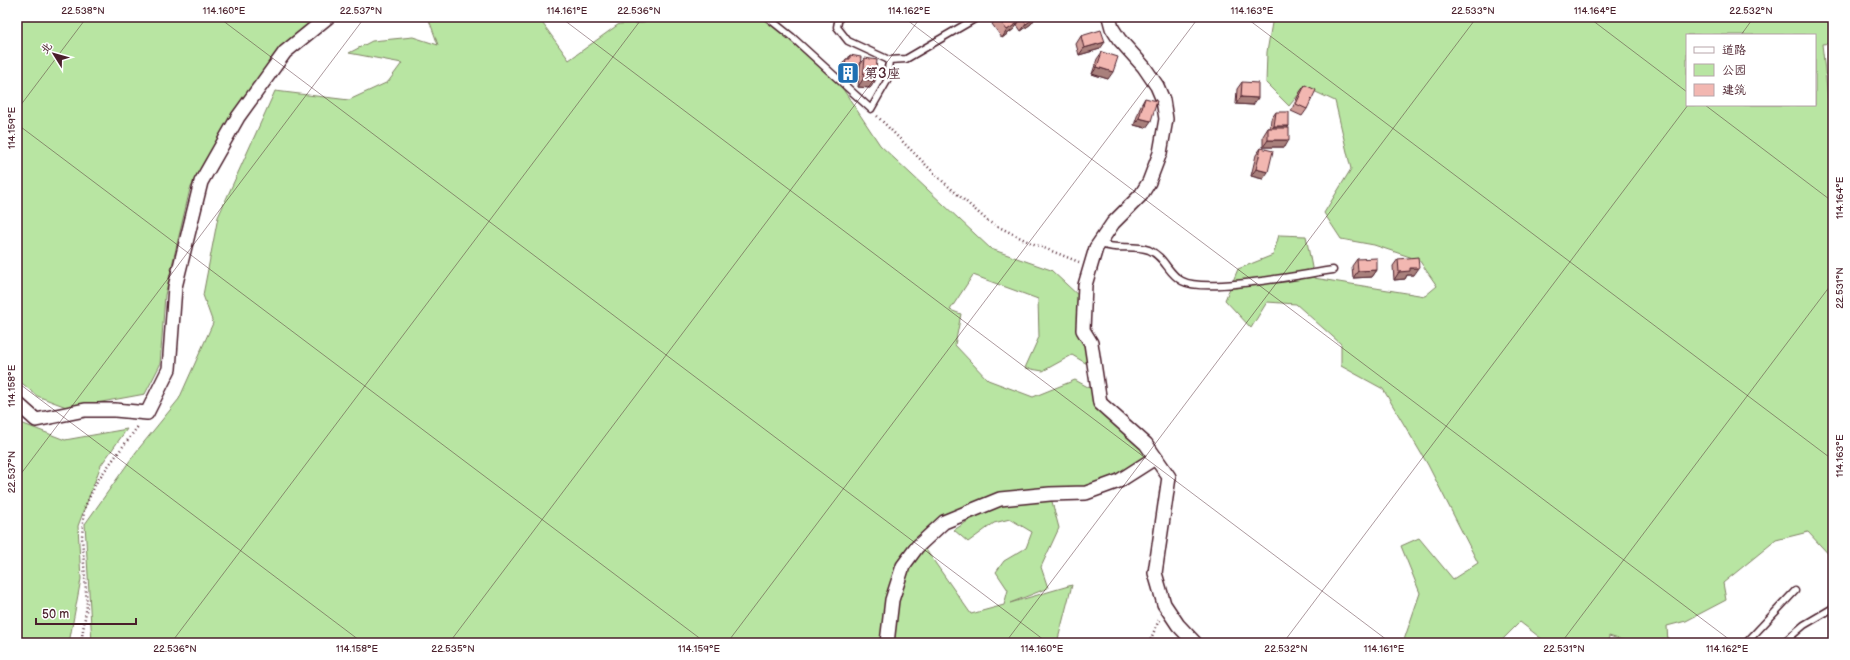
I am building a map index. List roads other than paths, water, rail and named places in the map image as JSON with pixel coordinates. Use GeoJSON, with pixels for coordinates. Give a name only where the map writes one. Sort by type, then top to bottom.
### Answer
{"type":"FeatureCollection","features":[{"type":"Feature","properties":{"kind":"street"},"geometry":{"type":"LineString","coordinates":[[17,404],[36,420],[85,410],[116,410],[147,413],[169,369],[175,287],[201,182],[238,117],[285,52],[328,17]]}},
{"type":"Feature","properties":{"kind":"street"},"geometry":{"type":"LineString","coordinates":[[1109,17],[1112,28],[1119,39],[1144,67],[1157,86],[1163,100],[1166,119],[1160,153],[1149,182],[1141,195],[1113,223],[1099,243],[1085,285],[1083,330],[1091,343],[1100,403],[1146,444],[1169,477],[1155,573],[1166,607],[1178,625],[1195,643]]}},
{"type":"Feature","properties":{"kind":"street"},"geometry":{"type":"LineString","coordinates":[[887,643],[892,600],[903,566],[917,547],[944,522],[1000,499],[1050,494],[1086,494],[1119,481],[1156,458]]}},
{"type":"Feature","properties":{"kind":"lane"},"geometry":{"type":"LineString","coordinates":[[767,17],[792,37],[871,109],[887,81],[888,60]]}},
{"type":"Feature","properties":{"kind":"lane"},"geometry":{"type":"LineString","coordinates":[[839,17],[837,27],[848,41],[888,60],[906,59],[978,17]]}},
{"type":"Feature","properties":{"kind":"lane"},"geometry":{"type":"LineString","coordinates":[[1099,243],[1112,248],[1139,248],[1149,250],[1160,256],[1181,280],[1199,285],[1273,280],[1333,270]]}},
{"type":"Feature","properties":{"kind":"lane"},"geometry":{"type":"LineString","coordinates":[[1746,643],[1795,591]]}},
{"type":"Feature","properties":{"kind":"lane"},"geometry":{"type":"LineString","coordinates":[[1783,643],[1804,625],[1833,608]]}},
{"type":"Feature","properties":{"kind":"place","name":"第3座"},"geometry":{"type":"Point","coordinates":[848,73]}}]}
